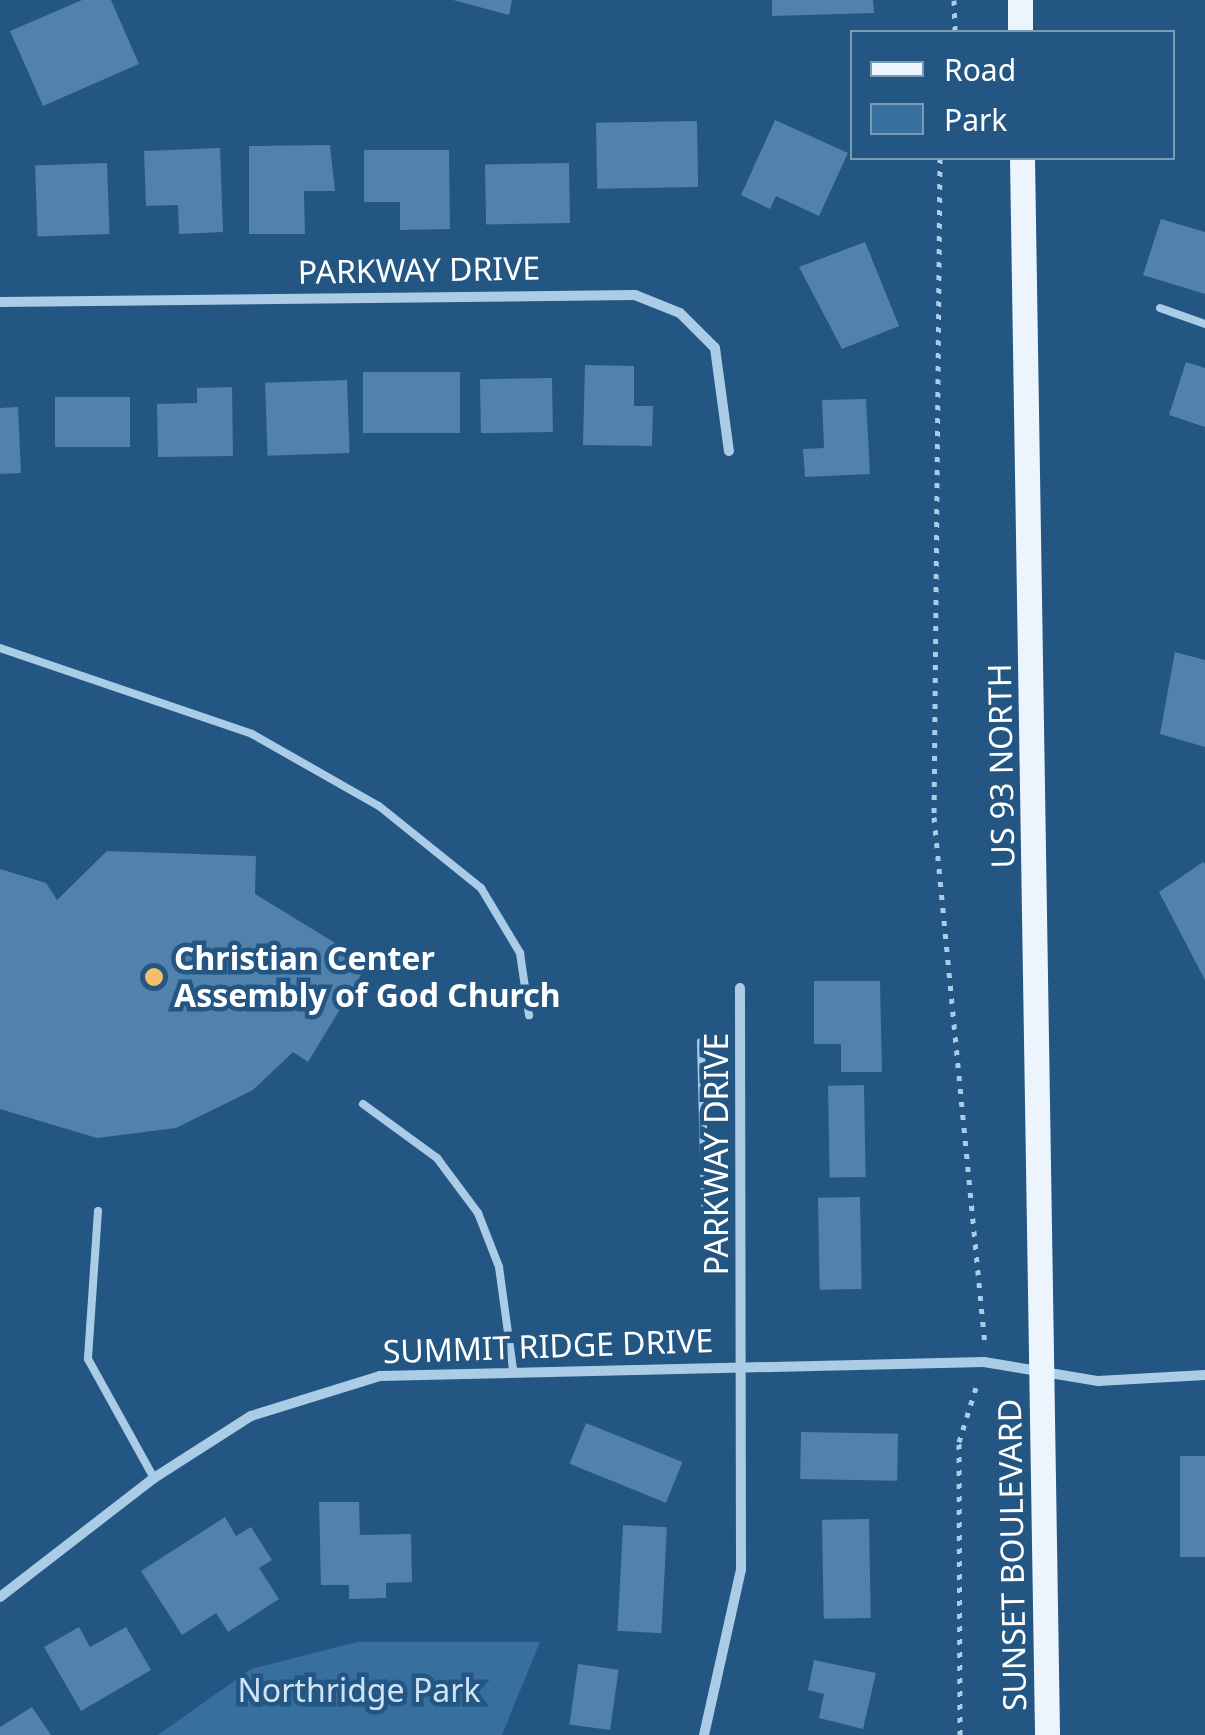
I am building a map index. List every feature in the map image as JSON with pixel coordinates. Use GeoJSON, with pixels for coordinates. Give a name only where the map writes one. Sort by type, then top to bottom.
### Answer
{"type":"FeatureCollection","features":[{"type":"Feature","properties":{"kind":"main road"},"geometry":{"type":"LineString","coordinates":[[1020,0],[1020,30]]}},
{"type":"Feature","properties":{"kind":"main road","name":"US 93 NORTH"},"geometry":{"type":"LineString","coordinates":[[1022,160],[1042,1374]]}},
{"type":"Feature","properties":{"kind":"main road","name":"SUNSET BOULEVARD"},"geometry":{"type":"LineString","coordinates":[[1042,1374],[1047,1735]]}},
{"type":"Feature","properties":{"kind":"street","name":"PARKWAY DRIVE"},"geometry":{"type":"LineString","coordinates":[[0,302],[635,296],[680,313],[715,348],[725,373],[728,451]]}},
{"type":"Feature","properties":{"kind":"street","name":"PARKWAY DRIVE"},"geometry":{"type":"LineString","coordinates":[[704,1735],[742,1570],[740,988]]}},
{"type":"Feature","properties":{"kind":"street","name":"SUMMIT RIDGE DRIVE"},"geometry":{"type":"LineString","coordinates":[[0,1598],[154,1478],[251,1416],[314,1390],[380,1376],[514,1369],[984,1362],[1042,1374],[1205,1375]]}},
{"type":"Feature","properties":{"kind":"lane"},"geometry":{"type":"LineString","coordinates":[[1160,308],[1205,324]]}},
{"type":"Feature","properties":{"kind":"lane"},"geometry":{"type":"LineString","coordinates":[[0,648],[252,734],[379,806],[481,888],[520,953],[529,1014]]}},
{"type":"Feature","properties":{"kind":"lane"},"geometry":{"type":"LineString","coordinates":[[700,1042],[705,1206]]}},
{"type":"Feature","properties":{"kind":"lane"},"geometry":{"type":"LineString","coordinates":[[362,1104],[437,1158],[478,1213],[500,1266],[514,1369]]}},
{"type":"Feature","properties":{"kind":"lane"},"geometry":{"type":"LineString","coordinates":[[98,1211],[88,1359],[154,1478]]}},
{"type":"Feature","properties":{"kind":"path"},"geometry":{"type":"LineString","coordinates":[[954,0],[954,30]]}},
{"type":"Feature","properties":{"kind":"path"},"geometry":{"type":"LineString","coordinates":[[940,160],[934,817],[984,1362],[959,1442],[960,1735]]}},
{"type":"Feature","properties":{"kind":"green space","name":"Northridge Park"},"geometry":{"type":"Polygon","coordinates":[[[357,1642],[540,1642],[502,1735],[158,1735],[251,1669],[357,1642]]]}},
{"type":"Feature","properties":{"kind":"building"},"geometry":{"type":"Polygon","coordinates":[[[82,0],[111,0],[139,64],[43,106],[10,31],[82,0]]]}},
{"type":"Feature","properties":{"kind":"building"},"geometry":{"type":"Polygon","coordinates":[[[453,0],[512,0],[509,15],[453,0]]]}},
{"type":"Feature","properties":{"kind":"building"},"geometry":{"type":"Polygon","coordinates":[[[772,0],[873,0],[874,13],[772,16],[772,0]]]}},
{"type":"Feature","properties":{"kind":"building"},"geometry":{"type":"Polygon","coordinates":[[[775,120],[848,153],[819,216],[776,196],[770,209],[741,195],[775,120]]]}},
{"type":"Feature","properties":{"kind":"building"},"geometry":{"type":"Polygon","coordinates":[[[697,121],[698,187],[597,189],[596,123],[697,121]]]}},
{"type":"Feature","properties":{"kind":"building"},"geometry":{"type":"Polygon","coordinates":[[[330,145],[335,191],[304,191],[305,234],[249,234],[249,146],[330,145]]]}},
{"type":"Feature","properties":{"kind":"building"},"geometry":{"type":"Polygon","coordinates":[[[220,148],[223,232],[179,234],[178,205],[146,206],[144,151],[220,148]]]}},
{"type":"Feature","properties":{"kind":"building"},"geometry":{"type":"Polygon","coordinates":[[[364,150],[449,150],[450,229],[400,230],[400,202],[364,202],[364,150]]]}},
{"type":"Feature","properties":{"kind":"building"},"geometry":{"type":"Polygon","coordinates":[[[107,163],[109,234],[38,236],[35,166],[107,163]]]}},
{"type":"Feature","properties":{"kind":"building"},"geometry":{"type":"Polygon","coordinates":[[[569,163],[570,223],[486,224],[485,164],[569,163]]]}},
{"type":"Feature","properties":{"kind":"building"},"geometry":{"type":"Polygon","coordinates":[[[1161,219],[1205,232],[1205,294],[1143,275],[1161,219]]]}},
{"type":"Feature","properties":{"kind":"building"},"geometry":{"type":"Polygon","coordinates":[[[865,242],[899,326],[842,349],[799,267],[865,242]]]}},
{"type":"Feature","properties":{"kind":"building"},"geometry":{"type":"Polygon","coordinates":[[[1186,362],[1205,368],[1205,427],[1169,415],[1186,362]]]}},
{"type":"Feature","properties":{"kind":"building"},"geometry":{"type":"Polygon","coordinates":[[[585,365],[634,366],[634,406],[653,406],[652,446],[583,445],[585,365]]]}},
{"type":"Feature","properties":{"kind":"building"},"geometry":{"type":"Polygon","coordinates":[[[363,372],[460,372],[460,433],[363,433],[363,372]]]}},
{"type":"Feature","properties":{"kind":"building"},"geometry":{"type":"Polygon","coordinates":[[[552,378],[553,432],[481,433],[480,379],[552,378]]]}},
{"type":"Feature","properties":{"kind":"building"},"geometry":{"type":"Polygon","coordinates":[[[347,380],[350,453],[268,456],[265,383],[347,380]]]}},
{"type":"Feature","properties":{"kind":"building"},"geometry":{"type":"Polygon","coordinates":[[[232,387],[233,456],[158,457],[157,404],[197,403],[197,388],[232,387]]]}},
{"type":"Feature","properties":{"kind":"building"},"geometry":{"type":"Polygon","coordinates":[[[55,397],[130,397],[130,447],[55,447],[55,397]]]}},
{"type":"Feature","properties":{"kind":"building"},"geometry":{"type":"Polygon","coordinates":[[[866,399],[870,474],[805,477],[803,449],[824,448],[822,400],[866,399]]]}},
{"type":"Feature","properties":{"kind":"building"},"geometry":{"type":"Polygon","coordinates":[[[18,407],[21,473],[0,474],[0,408],[18,407]]]}},
{"type":"Feature","properties":{"kind":"building"},"geometry":{"type":"Polygon","coordinates":[[[1175,652],[1205,660],[1205,747],[1160,734],[1175,652]]]}},
{"type":"Feature","properties":{"kind":"building"},"geometry":{"type":"Polygon","coordinates":[[[107,851],[256,856],[255,894],[368,963],[308,1062],[293,1052],[253,1090],[176,1128],[97,1138],[0,1109],[0,869],[46,883],[57,900],[107,851]]]}},
{"type":"Feature","properties":{"kind":"building"},"geometry":{"type":"Polygon","coordinates":[[[1205,864],[1205,980],[1159,892],[1205,864]]]}},
{"type":"Feature","properties":{"kind":"building"},"geometry":{"type":"Polygon","coordinates":[[[814,981],[880,981],[882,1072],[841,1072],[841,1044],[814,1044],[814,981]]]}},
{"type":"Feature","properties":{"kind":"building"},"geometry":{"type":"Polygon","coordinates":[[[864,1085],[866,1177],[830,1178],[828,1086],[864,1085]]]}},
{"type":"Feature","properties":{"kind":"building"},"geometry":{"type":"Polygon","coordinates":[[[860,1197],[862,1289],[820,1290],[818,1198],[860,1197]]]}},
{"type":"Feature","properties":{"kind":"building"},"geometry":{"type":"Polygon","coordinates":[[[586,1423],[682,1462],[666,1503],[570,1464],[586,1423]]]}},
{"type":"Feature","properties":{"kind":"building"},"geometry":{"type":"Polygon","coordinates":[[[801,1432],[898,1434],[897,1481],[800,1479],[801,1432]]]}},
{"type":"Feature","properties":{"kind":"building"},"geometry":{"type":"Polygon","coordinates":[[[1180,1456],[1205,1456],[1205,1557],[1180,1557],[1180,1456]]]}},
{"type":"Feature","properties":{"kind":"building"},"geometry":{"type":"Polygon","coordinates":[[[319,1502],[359,1502],[360,1535],[411,1534],[412,1582],[386,1583],[386,1598],[349,1599],[349,1585],[321,1585],[319,1502]]]}},
{"type":"Feature","properties":{"kind":"building"},"geometry":{"type":"Polygon","coordinates":[[[225,1517],[236,1536],[251,1527],[272,1560],[259,1568],[279,1599],[228,1632],[216,1613],[182,1635],[141,1571],[225,1517]]]}},
{"type":"Feature","properties":{"kind":"building"},"geometry":{"type":"Polygon","coordinates":[[[869,1519],[871,1618],[824,1619],[822,1520],[869,1519]]]}},
{"type":"Feature","properties":{"kind":"building"},"geometry":{"type":"Polygon","coordinates":[[[623,1525],[667,1527],[661,1633],[617,1631],[623,1525]]]}},
{"type":"Feature","properties":{"kind":"building"},"geometry":{"type":"Polygon","coordinates":[[[79,1627],[90,1647],[126,1627],[151,1670],[81,1711],[44,1647],[79,1627]]]}},
{"type":"Feature","properties":{"kind":"building"},"geometry":{"type":"Polygon","coordinates":[[[814,1660],[876,1673],[863,1729],[819,1718],[824,1694],[808,1690],[814,1660]]]}},
{"type":"Feature","properties":{"kind":"building"},"geometry":{"type":"Polygon","coordinates":[[[578,1664],[619,1670],[610,1730],[570,1724],[578,1664]]]}},
{"type":"Feature","properties":{"kind":"building"},"geometry":{"type":"Polygon","coordinates":[[[32,1707],[51,1735],[0,1735],[0,1727],[32,1707]]]}},
{"type":"Feature","properties":{"kind":"place","name":"Christian Center Assembly of God Church"},"geometry":{"type":"Point","coordinates":[154,977]}}]}
